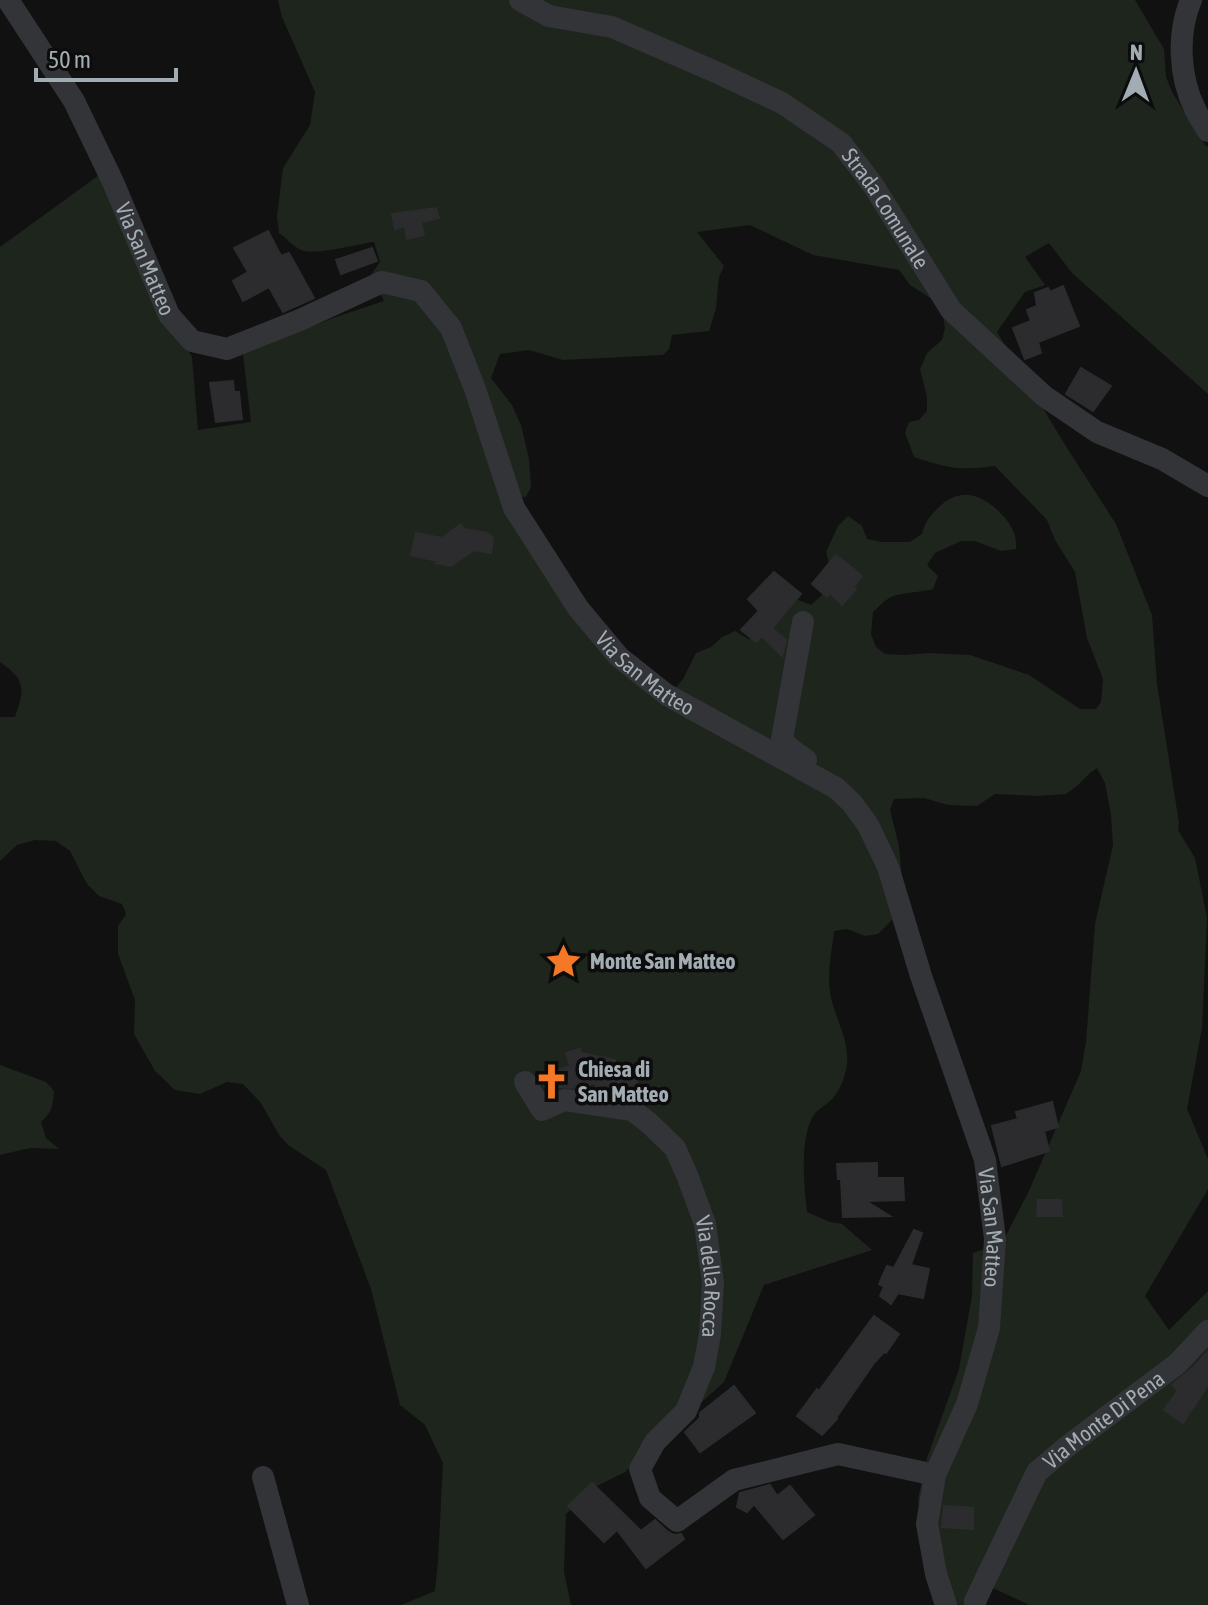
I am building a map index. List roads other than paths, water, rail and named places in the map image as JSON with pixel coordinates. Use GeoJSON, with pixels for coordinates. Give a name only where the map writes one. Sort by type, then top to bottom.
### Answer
{"type":"FeatureCollection","features":[{"type":"Feature","properties":{"kind":"street","name":"Via San Matteo"},"geometry":{"type":"LineString","coordinates":[[8,0],[74,101],[113,182],[169,315],[192,341],[227,349],[382,282],[421,291],[451,328],[475,389],[514,508],[578,608],[619,657],[667,695],[836,788],[868,825],[888,867],[921,976],[985,1160],[995,1239],[989,1328],[967,1404],[935,1475],[927,1524],[936,1574],[946,1605]]}},
{"type":"Feature","properties":{"kind":"street","name":"Strada Comunale"},"geometry":{"type":"LineString","coordinates":[[520,0],[549,16],[612,27],[718,73],[782,103],[841,143],[873,185],[951,310],[1044,396],[1097,432],[1162,459],[1208,486]]}},
{"type":"Feature","properties":{"kind":"street"},"geometry":{"type":"LineString","coordinates":[[1191,0],[1183,31],[1184,77],[1194,107],[1208,131]]}},
{"type":"Feature","properties":{"kind":"street"},"geometry":{"type":"LineString","coordinates":[[803,622],[782,739],[788,747],[823,771],[836,788]]}},
{"type":"Feature","properties":{"kind":"street","name":"Via della Rocca"},"geometry":{"type":"LineString","coordinates":[[525,1082],[542,1110],[565,1100],[632,1110],[649,1123],[675,1148],[705,1224],[713,1283],[710,1334],[704,1367],[686,1411],[655,1442],[640,1469],[650,1498],[677,1521],[734,1480],[838,1454],[935,1475]]}},
{"type":"Feature","properties":{"kind":"street","name":"Via Monte Di Pena"},"geometry":{"type":"LineString","coordinates":[[975,1605],[1037,1472],[1177,1364],[1208,1331]]}},
{"type":"Feature","properties":{"kind":"street"},"geometry":{"type":"LineString","coordinates":[[263,1477],[298,1605]]}},
{"type":"Feature","properties":{"kind":"place","name":"Monte San Matteo"},"geometry":{"type":"Point","coordinates":[564,961]}},
{"type":"Feature","properties":{"kind":"place","name":"Chiesa di San Matteo"},"geometry":{"type":"Point","coordinates":[552,1082]}}]}
